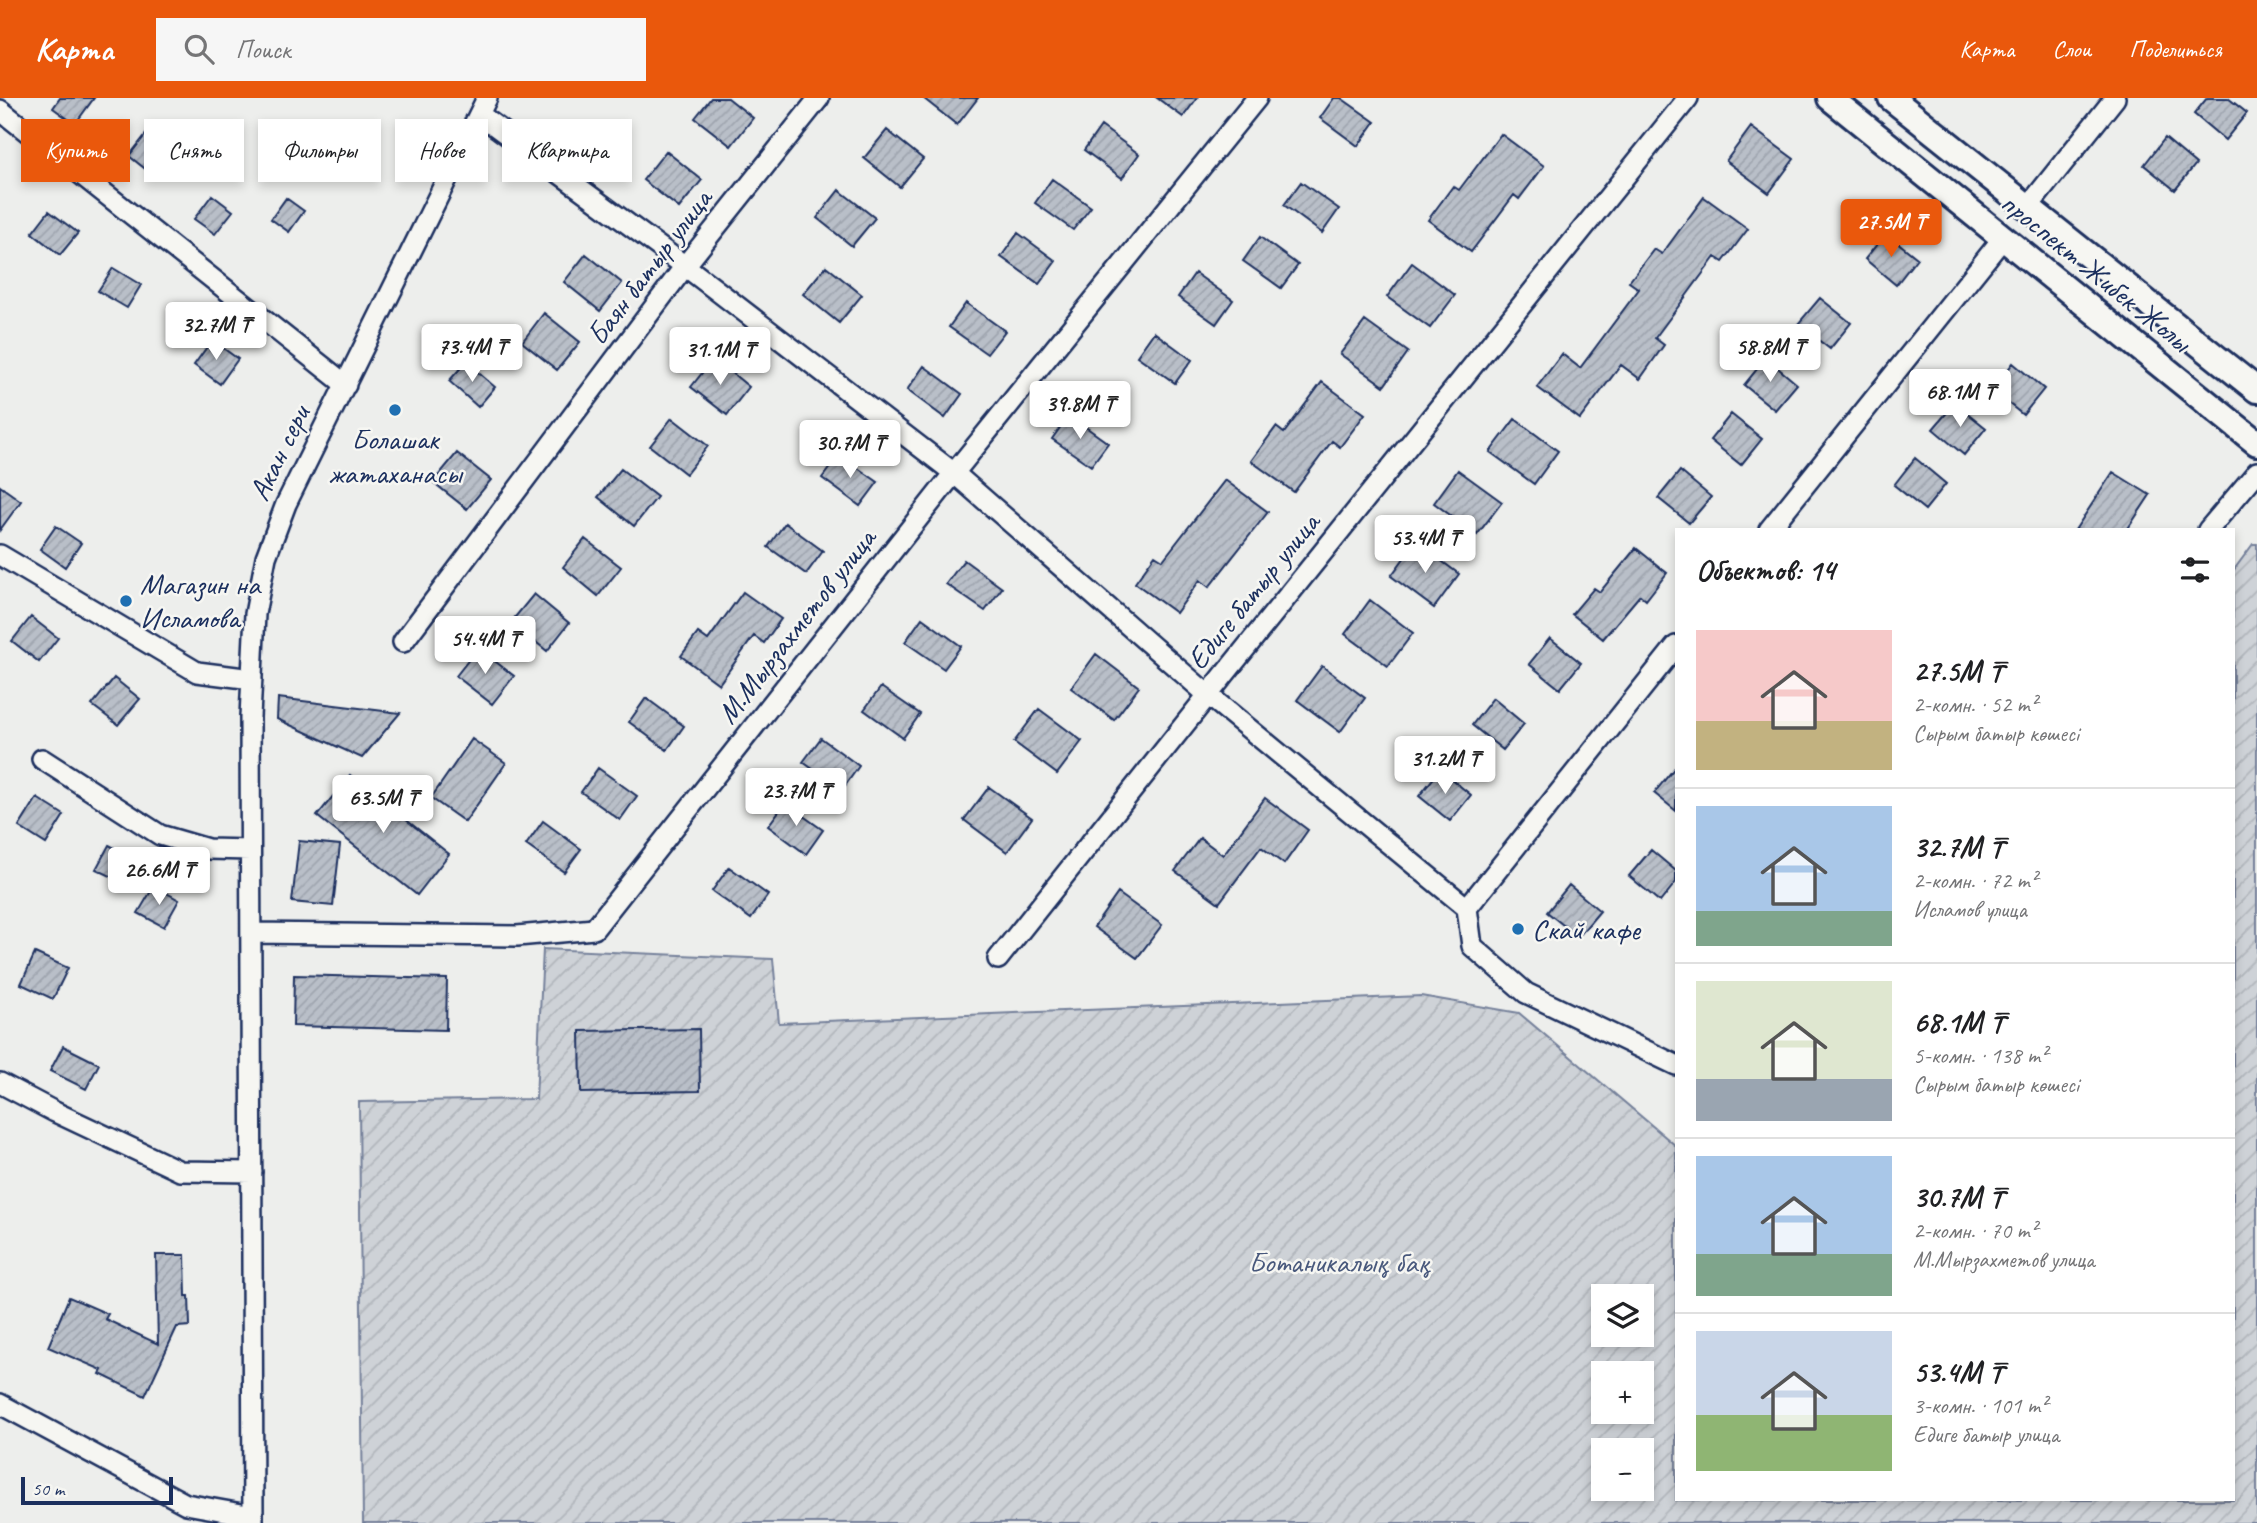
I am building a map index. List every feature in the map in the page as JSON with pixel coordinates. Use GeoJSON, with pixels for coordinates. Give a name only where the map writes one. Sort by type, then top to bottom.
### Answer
{"type":"FeatureCollection","features":[{"type":"Feature","properties":{"kind":"street","name":"Баян батыр улица"},"geometry":{"type":"LineString","coordinates":[[403,642],[685,266],[819,98]]}},
{"type":"Feature","properties":{"kind":"street","name":"М.Мырзахметов улица"},"geometry":{"type":"LineString","coordinates":[[251,933],[517,936],[594,929],[954,473],[1257,98]]}},
{"type":"Feature","properties":{"kind":"street","name":"Едиге батыр улица"},"geometry":{"type":"LineString","coordinates":[[998,959],[1688,98]]}},
{"type":"Feature","properties":{"kind":"street","name":"проспект Жибек Жолы"},"geometry":{"type":"LineString","coordinates":[[1830,98],[2257,443]]}},
{"type":"Feature","properties":{"kind":"street","name":"проспект Жибек Жолы"},"geometry":{"type":"LineString","coordinates":[[1891,98],[2257,390]]}},
{"type":"Feature","properties":{"kind":"street"},"geometry":{"type":"LineString","coordinates":[[2028,207],[2115,98]]}},
{"type":"Feature","properties":{"kind":"street"},"geometry":{"type":"LineString","coordinates":[[483,106],[954,473],[1208,695],[1468,908]]}},
{"type":"Feature","properties":{"kind":"street","name":"Акан сери"},"geometry":{"type":"LineString","coordinates":[[253,1519],[250,850],[255,614],[266,556],[286,503],[483,106]]}},
{"type":"Feature","properties":{"kind":"street"},"geometry":{"type":"LineString","coordinates":[[0,110],[346,385]]}},
{"type":"Feature","properties":{"kind":"street"},"geometry":{"type":"LineString","coordinates":[[1771,528],[2003,238]]}},
{"type":"Feature","properties":{"kind":"street"},"geometry":{"type":"LineString","coordinates":[[2210,528],[2257,472]]}},
{"type":"Feature","properties":{"kind":"street"},"geometry":{"type":"LineString","coordinates":[[0,555],[197,672],[252,680]]}},
{"type":"Feature","properties":{"kind":"street"},"geometry":{"type":"LineString","coordinates":[[1675,647],[1468,908],[1472,946],[1526,993],[1675,1065]]}},
{"type":"Feature","properties":{"kind":"street"},"geometry":{"type":"LineString","coordinates":[[41,758],[160,835],[208,849],[250,850]]}},
{"type":"Feature","properties":{"kind":"street"},"geometry":{"type":"LineString","coordinates":[[0,1083],[180,1171],[252,1172]]}},
{"type":"Feature","properties":{"kind":"street"},"geometry":{"type":"LineString","coordinates":[[0,1404],[186,1504],[253,1519]]}},
{"type":"Feature","properties":{"kind":"green space","name":"Ботаникалық бақ"},"geometry":{"type":"Polygon","coordinates":[[[2253,544],[2257,544],[2257,1523],[363,1523],[359,1102],[536,1099],[543,949],[773,959],[779,1023],[1421,996],[1519,1013],[1675,1145],[1675,1501],[2235,1501],[2235,568],[2253,544]]]}},
{"type":"Feature","properties":{"kind":"building"},"geometry":{"type":"Polygon","coordinates":[[[60,98],[94,98],[79,119],[68,119],[53,108],[60,98]]]}},
{"type":"Feature","properties":{"kind":"building"},"geometry":{"type":"Polygon","coordinates":[[[711,98],[728,98],[753,118],[731,146],[695,118],[711,98]]]}},
{"type":"Feature","properties":{"kind":"building"},"geometry":{"type":"Polygon","coordinates":[[[923,98],[978,98],[957,125],[923,98]]]}},
{"type":"Feature","properties":{"kind":"building"},"geometry":{"type":"Polygon","coordinates":[[[1157,98],[1197,98],[1183,117],[1157,98]]]}},
{"type":"Feature","properties":{"kind":"building"},"geometry":{"type":"Polygon","coordinates":[[[1334,98],[1341,98],[1375,122],[1358,146],[1320,118],[1334,98]]]}},
{"type":"Feature","properties":{"kind":"building"},"geometry":{"type":"Polygon","coordinates":[[[2207,98],[2228,98],[2247,113],[2225,140],[2194,114],[2207,98]]]}},
{"type":"Feature","properties":{"kind":"building"},"geometry":{"type":"Polygon","coordinates":[[[1101,126],[1139,154],[1122,178],[1084,150],[1101,126]]]}},
{"type":"Feature","properties":{"kind":"building"},"geometry":{"type":"Polygon","coordinates":[[[1751,127],[1794,159],[1769,193],[1726,161],[1751,127]]]}},
{"type":"Feature","properties":{"kind":"building"},"geometry":{"type":"Polygon","coordinates":[[[887,130],[923,159],[900,187],[864,158],[887,130]]]}},
{"type":"Feature","properties":{"kind":"building"},"geometry":{"type":"Polygon","coordinates":[[[1501,134],[1544,166],[1519,199],[1514,195],[1471,252],[1428,220],[1453,186],[1459,190],[1501,134]]]}},
{"type":"Feature","properties":{"kind":"building"},"geometry":{"type":"Polygon","coordinates":[[[144,137],[144,168],[130,155],[144,137]]]}},
{"type":"Feature","properties":{"kind":"building"},"geometry":{"type":"Polygon","coordinates":[[[2165,138],[2196,164],[2175,190],[2144,165],[2165,138]]]}},
{"type":"Feature","properties":{"kind":"building"},"geometry":{"type":"Polygon","coordinates":[[[666,151],[702,180],[679,208],[643,180],[666,151]]]}},
{"type":"Feature","properties":{"kind":"building"},"geometry":{"type":"Polygon","coordinates":[[[1052,179],[1091,207],[1073,230],[1035,203],[1052,179]]]}},
{"type":"Feature","properties":{"kind":"building"},"geometry":{"type":"Polygon","coordinates":[[[1301,182],[1339,209],[1322,233],[1284,205],[1301,182]]]}},
{"type":"Feature","properties":{"kind":"building"},"geometry":{"type":"Polygon","coordinates":[[[839,190],[875,218],[852,246],[817,218],[839,190]]]}},
{"type":"Feature","properties":{"kind":"building"},"geometry":{"type":"Polygon","coordinates":[[[212,195],[233,211],[215,234],[194,219],[212,195]]]}},
{"type":"Feature","properties":{"kind":"building"},"geometry":{"type":"Polygon","coordinates":[[[1704,197],[1748,229],[1723,262],[1715,257],[1655,338],[1664,345],[1640,379],[1621,365],[1580,419],[1537,387],[1562,354],[1580,368],[1639,289],[1629,282],[1654,249],[1662,254],[1704,197]]]}},
{"type":"Feature","properties":{"kind":"building"},"geometry":{"type":"Polygon","coordinates":[[[286,198],[304,211],[289,232],[271,219],[286,198]]]}},
{"type":"Feature","properties":{"kind":"building"},"geometry":{"type":"Polygon","coordinates":[[[49,211],[78,233],[60,255],[32,233],[49,211]]]}},
{"type":"Feature","properties":{"kind":"building"},"geometry":{"type":"Polygon","coordinates":[[[1018,233],[1056,261],[1039,284],[1001,257],[1018,233]]]}},
{"type":"Feature","properties":{"kind":"building"},"geometry":{"type":"Polygon","coordinates":[[[1886,233],[1917,258],[1896,285],[1865,259],[1886,233]]]}},
{"type":"Feature","properties":{"kind":"building"},"geometry":{"type":"Polygon","coordinates":[[[1260,237],[1298,265],[1281,288],[1243,261],[1260,237]]]}},
{"type":"Feature","properties":{"kind":"building"},"geometry":{"type":"Polygon","coordinates":[[[586,254],[622,283],[600,311],[564,282],[586,254]]]}},
{"type":"Feature","properties":{"kind":"building"},"geometry":{"type":"Polygon","coordinates":[[[1412,263],[1455,295],[1430,328],[1387,297],[1412,263]]]}},
{"type":"Feature","properties":{"kind":"building"},"geometry":{"type":"Polygon","coordinates":[[[826,266],[862,295],[839,323],[803,294],[826,266]]]}},
{"type":"Feature","properties":{"kind":"building"},"geometry":{"type":"Polygon","coordinates":[[[113,268],[141,285],[127,308],[98,291],[113,268]]]}},
{"type":"Feature","properties":{"kind":"building"},"geometry":{"type":"Polygon","coordinates":[[[1195,273],[1233,300],[1216,324],[1178,297],[1195,273]]]}},
{"type":"Feature","properties":{"kind":"building"},"geometry":{"type":"Polygon","coordinates":[[[1820,298],[1851,323],[1830,349],[1798,324],[1820,298]]]}},
{"type":"Feature","properties":{"kind":"building"},"geometry":{"type":"Polygon","coordinates":[[[966,303],[1005,331],[987,354],[949,327],[966,303]]]}},
{"type":"Feature","properties":{"kind":"building"},"geometry":{"type":"Polygon","coordinates":[[[544,313],[580,342],[557,370],[522,342],[544,313]]]}},
{"type":"Feature","properties":{"kind":"building"},"geometry":{"type":"Polygon","coordinates":[[[1365,321],[1408,352],[1384,386],[1340,354],[1365,321]]]}},
{"type":"Feature","properties":{"kind":"building"},"geometry":{"type":"Polygon","coordinates":[[[1154,332],[1192,360],[1175,383],[1137,356],[1154,332]]]}},
{"type":"Feature","properties":{"kind":"building"},"geometry":{"type":"Polygon","coordinates":[[[212,340],[238,359],[220,384],[194,365],[212,340]]]}},
{"type":"Feature","properties":{"kind":"building"},"geometry":{"type":"Polygon","coordinates":[[[714,358],[749,387],[727,415],[691,387],[714,358]]]}},
{"type":"Feature","properties":{"kind":"building"},"geometry":{"type":"Polygon","coordinates":[[[1766,358],[1797,384],[1775,410],[1744,385],[1766,358]]]}},
{"type":"Feature","properties":{"kind":"building"},"geometry":{"type":"Polygon","coordinates":[[[466,362],[495,387],[478,407],[449,381],[466,362]]]}},
{"type":"Feature","properties":{"kind":"building"},"geometry":{"type":"Polygon","coordinates":[[[2013,363],[2044,389],[2023,415],[1992,390],[2013,363]]]}},
{"type":"Feature","properties":{"kind":"building"},"geometry":{"type":"Polygon","coordinates":[[[924,366],[962,394],[945,418],[907,390],[924,366]]]}},
{"type":"Feature","properties":{"kind":"building"},"geometry":{"type":"Polygon","coordinates":[[[1322,382],[1365,414],[1340,447],[1332,441],[1294,492],[1251,461],[1276,427],[1284,433],[1322,382]]]}},
{"type":"Feature","properties":{"kind":"building"},"geometry":{"type":"Polygon","coordinates":[[[1955,403],[1986,428],[1964,455],[1933,429],[1955,403]]]}},
{"type":"Feature","properties":{"kind":"building"},"geometry":{"type":"Polygon","coordinates":[[[1731,414],[1762,439],[1741,465],[1710,440],[1731,414]]]}},
{"type":"Feature","properties":{"kind":"building"},"geometry":{"type":"Polygon","coordinates":[[[1069,415],[1108,443],[1091,466],[1052,439],[1069,415]]]}},
{"type":"Feature","properties":{"kind":"building"},"geometry":{"type":"Polygon","coordinates":[[[672,418],[708,446],[686,474],[650,446],[672,418]]]}},
{"type":"Feature","properties":{"kind":"building"},"geometry":{"type":"Polygon","coordinates":[[[1515,419],[1558,451],[1534,484],[1490,452],[1515,419]]]}},
{"type":"Feature","properties":{"kind":"building"},"geometry":{"type":"Polygon","coordinates":[[[457,453],[491,480],[467,509],[433,482],[457,453]]]}},
{"type":"Feature","properties":{"kind":"building"},"geometry":{"type":"Polygon","coordinates":[[[839,455],[878,482],[860,506],[822,478],[839,455]]]}},
{"type":"Feature","properties":{"kind":"building"},"geometry":{"type":"Polygon","coordinates":[[[1915,458],[1946,484],[1925,510],[1894,485],[1915,458]]]}},
{"type":"Feature","properties":{"kind":"building"},"geometry":{"type":"Polygon","coordinates":[[[621,469],[657,497],[634,526],[598,497],[621,469]]]}},
{"type":"Feature","properties":{"kind":"building"},"geometry":{"type":"Polygon","coordinates":[[[1458,470],[1502,502],[1477,535],[1434,503],[1458,470]]]}},
{"type":"Feature","properties":{"kind":"building"},"geometry":{"type":"Polygon","coordinates":[[[1680,471],[1711,497],[1689,523],[1658,498],[1680,471]]]}},
{"type":"Feature","properties":{"kind":"building"},"geometry":{"type":"Polygon","coordinates":[[[2113,472],[2150,495],[2128,528],[2076,528],[2113,472]]]}},
{"type":"Feature","properties":{"kind":"building"},"geometry":{"type":"Polygon","coordinates":[[[1225,480],[1268,512],[1209,587],[1200,580],[1176,613],[1135,583],[1155,555],[1163,560],[1225,480]]]}},
{"type":"Feature","properties":{"kind":"building"},"geometry":{"type":"Polygon","coordinates":[[[0,486],[21,501],[0,530],[0,486]]]}},
{"type":"Feature","properties":{"kind":"building"},"geometry":{"type":"Polygon","coordinates":[[[785,523],[823,551],[806,574],[768,547],[785,523]]]}},
{"type":"Feature","properties":{"kind":"building"},"geometry":{"type":"Polygon","coordinates":[[[56,526],[81,543],[65,567],[40,549],[56,526]]]}},
{"type":"Feature","properties":{"kind":"building"},"geometry":{"type":"Polygon","coordinates":[[[585,539],[621,567],[598,596],[563,567],[585,539]]]}},
{"type":"Feature","properties":{"kind":"building"},"geometry":{"type":"Polygon","coordinates":[[[1416,542],[1459,574],[1434,608],[1391,576],[1416,542]]]}},
{"type":"Feature","properties":{"kind":"building"},"geometry":{"type":"Polygon","coordinates":[[[1636,548],[1667,573],[1646,600],[1640,595],[1603,639],[1572,614],[1594,588],[1600,592],[1636,548]]]}},
{"type":"Feature","properties":{"kind":"building"},"geometry":{"type":"Polygon","coordinates":[[[964,560],[1002,588],[985,611],[946,584],[964,560]]]}},
{"type":"Feature","properties":{"kind":"building"},"geometry":{"type":"Polygon","coordinates":[[[743,592],[781,619],[764,643],[754,636],[719,684],[681,656],[698,633],[708,640],[743,592]]]}},
{"type":"Feature","properties":{"kind":"building"},"geometry":{"type":"Polygon","coordinates":[[[534,594],[569,623],[547,651],[511,622],[534,594]]]}},
{"type":"Feature","properties":{"kind":"building"},"geometry":{"type":"Polygon","coordinates":[[[1370,600],[1413,633],[1388,666],[1345,634],[1370,600]]]}},
{"type":"Feature","properties":{"kind":"building"},"geometry":{"type":"Polygon","coordinates":[[[31,617],[58,638],[39,662],[12,641],[31,617]]]}},
{"type":"Feature","properties":{"kind":"building"},"geometry":{"type":"Polygon","coordinates":[[[922,618],[961,646],[944,669],[905,642],[922,618]]]}},
{"type":"Feature","properties":{"kind":"building"},"geometry":{"type":"Polygon","coordinates":[[[1550,638],[1581,663],[1560,689],[1529,664],[1550,638]]]}},
{"type":"Feature","properties":{"kind":"building"},"geometry":{"type":"Polygon","coordinates":[[[478,648],[514,676],[492,704],[456,676],[478,648]]]}},
{"type":"Feature","properties":{"kind":"building"},"geometry":{"type":"Polygon","coordinates":[[[1096,654],[1139,687],[1114,720],[1071,688],[1096,654]]]}},
{"type":"Feature","properties":{"kind":"building"},"geometry":{"type":"Polygon","coordinates":[[[1322,666],[1365,698],[1340,732],[1297,700],[1322,666]]]}},
{"type":"Feature","properties":{"kind":"building"},"geometry":{"type":"Polygon","coordinates":[[[114,678],[140,699],[118,725],[92,705],[114,678]]]}},
{"type":"Feature","properties":{"kind":"building"},"geometry":{"type":"Polygon","coordinates":[[[881,687],[920,714],[903,738],[864,710],[881,687]]]}},
{"type":"Feature","properties":{"kind":"building"},"geometry":{"type":"Polygon","coordinates":[[[278,698],[400,713],[362,758],[277,719],[278,698]]]}},
{"type":"Feature","properties":{"kind":"building"},"geometry":{"type":"Polygon","coordinates":[[[646,698],[684,726],[667,750],[629,722],[646,698]]]}},
{"type":"Feature","properties":{"kind":"building"},"geometry":{"type":"Polygon","coordinates":[[[1493,698],[1524,724],[1503,750],[1472,725],[1493,698]]]}},
{"type":"Feature","properties":{"kind":"building"},"geometry":{"type":"Polygon","coordinates":[[[1039,709],[1082,741],[1057,774],[1014,742],[1039,709]]]}},
{"type":"Feature","properties":{"kind":"building"},"geometry":{"type":"Polygon","coordinates":[[[821,738],[859,766],[842,790],[803,762],[821,738]]]}},
{"type":"Feature","properties":{"kind":"building"},"geometry":{"type":"Polygon","coordinates":[[[472,739],[506,763],[465,822],[431,798],[472,739]]]}},
{"type":"Feature","properties":{"kind":"building"},"geometry":{"type":"Polygon","coordinates":[[[1675,767],[1675,810],[1654,793],[1675,767]]]}},
{"type":"Feature","properties":{"kind":"building"},"geometry":{"type":"Polygon","coordinates":[[[598,768],[637,796],[620,820],[581,792],[598,768]]]}},
{"type":"Feature","properties":{"kind":"building"},"geometry":{"type":"Polygon","coordinates":[[[1440,770],[1471,795],[1450,821],[1419,796],[1440,770]]]}},
{"type":"Feature","properties":{"kind":"building"},"geometry":{"type":"Polygon","coordinates":[[[350,775],[449,854],[417,895],[317,816],[350,775]]]}},
{"type":"Feature","properties":{"kind":"building"},"geometry":{"type":"Polygon","coordinates":[[[989,787],[1032,818],[1007,852],[964,820],[989,787]]]}},
{"type":"Feature","properties":{"kind":"building"},"geometry":{"type":"Polygon","coordinates":[[[37,798],[64,815],[46,844],[19,827],[37,798]]]}},
{"type":"Feature","properties":{"kind":"building"},"geometry":{"type":"Polygon","coordinates":[[[1265,798],[1308,830],[1284,864],[1261,847],[1219,903],[1175,871],[1200,838],[1223,855],[1265,798]]]}},
{"type":"Feature","properties":{"kind":"building"},"geometry":{"type":"Polygon","coordinates":[[[785,803],[823,830],[806,854],[768,826],[785,803]]]}},
{"type":"Feature","properties":{"kind":"building"},"geometry":{"type":"Polygon","coordinates":[[[543,821],[581,849],[564,872],[526,845],[543,821]]]}},
{"type":"Feature","properties":{"kind":"building"},"geometry":{"type":"Polygon","coordinates":[[[299,841],[340,845],[333,906],[292,902],[299,841]]]}},
{"type":"Feature","properties":{"kind":"building"},"geometry":{"type":"Polygon","coordinates":[[[109,845],[134,858],[121,881],[96,869],[109,845]]]}},
{"type":"Feature","properties":{"kind":"building"},"geometry":{"type":"Polygon","coordinates":[[[1651,850],[1675,870],[1675,883],[1660,902],[1629,876],[1651,850]]]}},
{"type":"Feature","properties":{"kind":"building"},"geometry":{"type":"Polygon","coordinates":[[[729,867],[768,895],[751,919],[712,891],[729,867]]]}},
{"type":"Feature","properties":{"kind":"building"},"geometry":{"type":"Polygon","coordinates":[[[1569,885],[1600,911],[1578,937],[1547,912],[1569,885]]]}},
{"type":"Feature","properties":{"kind":"building"},"geometry":{"type":"Polygon","coordinates":[[[154,886],[179,900],[164,927],[138,913],[154,886]]]}},
{"type":"Feature","properties":{"kind":"building"},"geometry":{"type":"Polygon","coordinates":[[[1118,893],[1162,925],[1137,958],[1094,927],[1118,893]]]}},
{"type":"Feature","properties":{"kind":"building"},"geometry":{"type":"Polygon","coordinates":[[[35,953],[68,968],[53,999],[21,984],[35,953]]]}},
{"type":"Feature","properties":{"kind":"building"},"geometry":{"type":"Polygon","coordinates":[[[294,975],[447,979],[446,1030],[293,1026],[294,975]]]}},
{"type":"Feature","properties":{"kind":"building"},"geometry":{"type":"Polygon","coordinates":[[[699,1029],[700,1091],[581,1093],[580,1031],[699,1029]]]}},
{"type":"Feature","properties":{"kind":"building"},"geometry":{"type":"Polygon","coordinates":[[[63,1046],[99,1064],[86,1089],[50,1071],[63,1046]]]}},
{"type":"Feature","properties":{"kind":"building"},"geometry":{"type":"Polygon","coordinates":[[[156,1255],[185,1255],[190,1326],[177,1327],[145,1396],[100,1374],[102,1370],[48,1347],[69,1297],[108,1314],[105,1319],[158,1344],[156,1255]]]}},
{"type":"Feature","properties":{"kind":"place","name":"Болашак жатаханасы"},"geometry":{"type":"Point","coordinates":[395,410]}},
{"type":"Feature","properties":{"kind":"place","name":"Магазин на Исламова"},"geometry":{"type":"Point","coordinates":[126,601]}},
{"type":"Feature","properties":{"kind":"place","name":"Скай кафе"},"geometry":{"type":"Point","coordinates":[1518,929]}}]}
